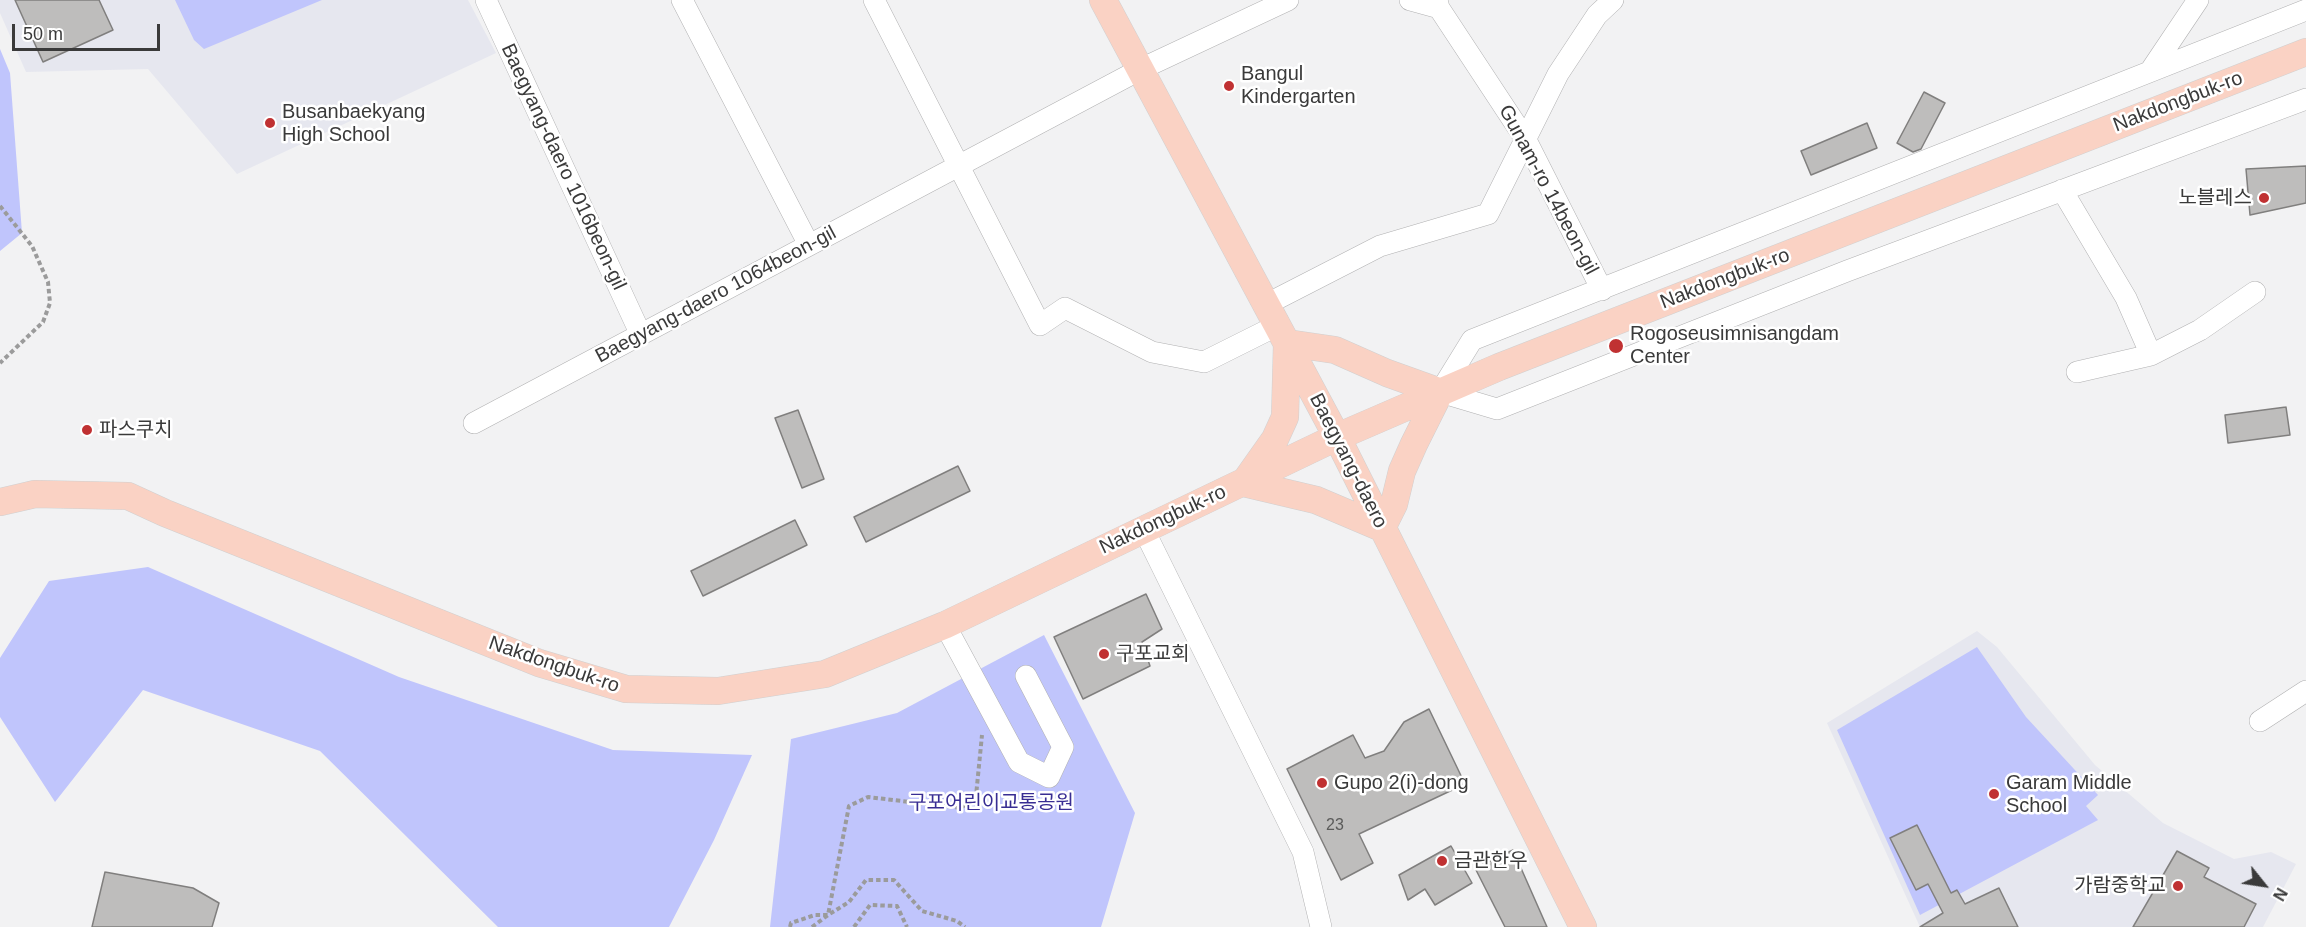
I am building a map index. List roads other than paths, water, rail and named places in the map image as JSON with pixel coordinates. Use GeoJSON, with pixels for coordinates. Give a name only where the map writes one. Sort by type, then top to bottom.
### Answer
{"type":"FeatureCollection","features":[{"type":"Feature","properties":{"kind":"main road","name":"Baegyang-daero"},"geometry":{"type":"LineString","coordinates":[[1103,0],[1337,437],[1583,927]]}},
{"type":"Feature","properties":{"kind":"main road","name":"Nakdongbuk-ro"},"geometry":{"type":"LineString","coordinates":[[0,502],[35,494],[128,496],[165,513],[539,663],[626,689],[718,691],[825,674],[945,625],[1143,528],[1244,483],[1337,437],[1498,367],[2306,52]]}},
{"type":"Feature","properties":{"kind":"main road"},"geometry":{"type":"LineString","coordinates":[[1277,324],[1387,373],[1440,392],[1402,471],[1394,504],[1382,528],[1316,501],[1244,483],[1275,439],[1285,417],[1277,324]]}},
{"type":"Feature","properties":{"kind":"street","name":"Baegyang-daero 1016beon-gil"},"geometry":{"type":"LineString","coordinates":[[486,0],[641,334]]}},
{"type":"Feature","properties":{"kind":"street"},"geometry":{"type":"LineString","coordinates":[[682,0],[809,245]]}},
{"type":"Feature","properties":{"kind":"street"},"geometry":{"type":"LineString","coordinates":[[874,0],[1040,325],[1065,308],[1152,352],[1204,362],[1277,324],[1380,246],[1488,214],[1563,66],[1597,15],[1613,0]]}},
{"type":"Feature","properties":{"kind":"street","name":"Baegyang-daero 1064beon-gil"},"geometry":{"type":"LineString","coordinates":[[474,423],[1141,69],[1288,0]]}},
{"type":"Feature","properties":{"kind":"street"},"geometry":{"type":"LineString","coordinates":[[1410,0],[1438,4]]}},
{"type":"Feature","properties":{"kind":"street"},"geometry":{"type":"LineString","coordinates":[[2151,70],[2198,0]]}},
{"type":"Feature","properties":{"kind":"street","name":"Gunam-ro 14beon-gil"},"geometry":{"type":"LineString","coordinates":[[1438,4],[1526,140],[1602,290]]}},
{"type":"Feature","properties":{"kind":"street"},"geometry":{"type":"LineString","coordinates":[[2306,10],[1472,340],[1440,392],[1497,409],[2062,190],[2306,99]]}},
{"type":"Feature","properties":{"kind":"street"},"geometry":{"type":"LineString","coordinates":[[2062,190],[2126,298],[2151,355]]}},
{"type":"Feature","properties":{"kind":"street"},"geometry":{"type":"LineString","coordinates":[[2077,372],[2151,355],[2200,330],[2255,292]]}},
{"type":"Feature","properties":{"kind":"street"},"geometry":{"type":"LineString","coordinates":[[1143,528],[1303,852],[1321,927]]}},
{"type":"Feature","properties":{"kind":"street"},"geometry":{"type":"LineString","coordinates":[[945,625],[1019,762],[1049,777],[1063,747],[1026,676]]}},
{"type":"Feature","properties":{"kind":"street"},"geometry":{"type":"LineString","coordinates":[[2260,721],[2306,691]]}},
{"type":"Feature","properties":{"kind":"place","name":"Bangul Kindergarten"},"geometry":{"type":"Point","coordinates":[1229,86]}},
{"type":"Feature","properties":{"kind":"place","name":"Busanbaekyang High School"},"geometry":{"type":"Point","coordinates":[270,123]}},
{"type":"Feature","properties":{"kind":"place","name":"노블레스"},"geometry":{"type":"Point","coordinates":[2264,198]}},
{"type":"Feature","properties":{"kind":"place","name":"Rogoseusimnisangdam Center"},"geometry":{"type":"Point","coordinates":[1616,346]}},
{"type":"Feature","properties":{"kind":"place","name":"파스쿠치"},"geometry":{"type":"Point","coordinates":[87,430]}},
{"type":"Feature","properties":{"kind":"place","name":"구포교회"},"geometry":{"type":"Point","coordinates":[1104,654]}},
{"type":"Feature","properties":{"kind":"place","name":"Gupo 2(i)-dong"},"geometry":{"type":"Point","coordinates":[1322,783]}},
{"type":"Feature","properties":{"kind":"place","name":"Garam Middle School"},"geometry":{"type":"Point","coordinates":[1994,794]}},
{"type":"Feature","properties":{"kind":"place","name":"금관한우"},"geometry":{"type":"Point","coordinates":[1442,861]}},
{"type":"Feature","properties":{"kind":"place","name":"가람중학교"},"geometry":{"type":"Point","coordinates":[2178,886]}},
{"type":"Feature","properties":{"kind":"park label","name":"구포어린이교통공원"},"geometry":{"type":"Point","coordinates":[991,803]}}]}
